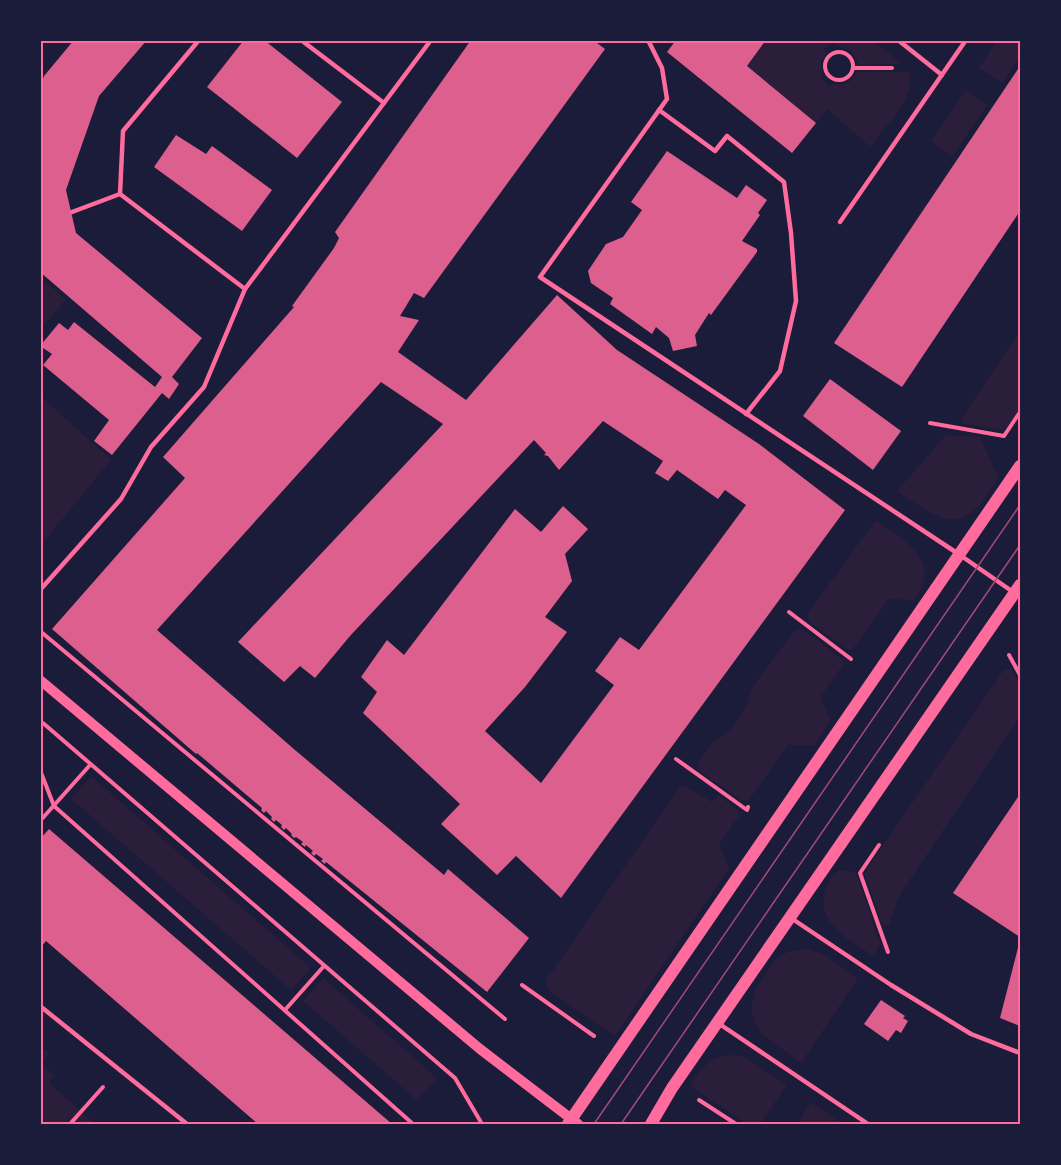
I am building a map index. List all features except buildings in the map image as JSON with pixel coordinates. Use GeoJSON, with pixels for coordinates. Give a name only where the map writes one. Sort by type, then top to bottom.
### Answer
{"type":"FeatureCollection","features":[{"type":"Feature","properties":{"kind":"main road"},"geometry":{"type":"LineString","coordinates":[[572,1123],[1020,466]]}},
{"type":"Feature","properties":{"kind":"main road"},"geometry":{"type":"LineString","coordinates":[[651,1125],[672,1088],[1018,590]]}},
{"type":"Feature","properties":{"kind":"street"},"geometry":{"type":"LineString","coordinates":[[40,680],[572,1123]]}},
{"type":"Feature","properties":{"kind":"lane"},"geometry":{"type":"LineString","coordinates":[[120,194],[123,131],[199,40]]}},
{"type":"Feature","properties":{"kind":"lane"},"geometry":{"type":"LineString","coordinates":[[301,40],[384,104]]}},
{"type":"Feature","properties":{"kind":"lane"},"geometry":{"type":"LineString","coordinates":[[40,590],[121,499],[151,447],[204,387],[245,289],[431,40]]}},
{"type":"Feature","properties":{"kind":"lane"},"geometry":{"type":"LineString","coordinates":[[648,40],[662,68],[667,99],[540,277],[960,555],[1018,590]]}},
{"type":"Feature","properties":{"kind":"lane"},"geometry":{"type":"LineString","coordinates":[[898,40],[942,75]]}},
{"type":"Feature","properties":{"kind":"lane"},"geometry":{"type":"LineString","coordinates":[[840,222],[966,40]]}},
{"type":"Feature","properties":{"kind":"lane"},"geometry":{"type":"LineString","coordinates":[[658,110],[715,151],[727,136],[784,182],[791,233],[796,301],[780,371],[746,414]]}},
{"type":"Feature","properties":{"kind":"lane"},"geometry":{"type":"LineString","coordinates":[[72,212],[120,194]]}},
{"type":"Feature","properties":{"kind":"lane"},"geometry":{"type":"LineString","coordinates":[[120,194],[245,289]]}},
{"type":"Feature","properties":{"kind":"lane"},"geometry":{"type":"LineString","coordinates":[[791,918],[891,985],[971,1034],[1020,1053]]}},
{"type":"Feature","properties":{"kind":"lane"},"geometry":{"type":"LineString","coordinates":[[40,1006],[187,1125]]}},
{"type":"Feature","properties":{"kind":"lane"},"geometry":{"type":"LineString","coordinates":[[718,1023],[868,1125]]}},
{"type":"Feature","properties":{"kind":"path"},"geometry":{"type":"LineString","coordinates":[[838,51],[847,53],[852,59],[854,68],[844,80],[835,80],[828,76],[824,68],[825,60],[838,51]]}},
{"type":"Feature","properties":{"kind":"path"},"geometry":{"type":"LineString","coordinates":[[930,423],[1004,436],[1020,412]]}},
{"type":"Feature","properties":{"kind":"path"},"geometry":{"type":"LineString","coordinates":[[789,612],[851,659]]}},
{"type":"Feature","properties":{"kind":"path"},"geometry":{"type":"LineString","coordinates":[[40,631],[505,1019]]}},
{"type":"Feature","properties":{"kind":"path"},"geometry":{"type":"LineString","coordinates":[[1003,664],[1015,647]]}},
{"type":"Feature","properties":{"kind":"path"},"geometry":{"type":"LineString","coordinates":[[1010,655],[1020,675]]}},
{"type":"Feature","properties":{"kind":"path"},"geometry":{"type":"LineString","coordinates":[[40,721],[455,1078],[482,1125]]}},
{"type":"Feature","properties":{"kind":"path"},"geometry":{"type":"LineString","coordinates":[[676,759],[747,810],[753,801]]}},
{"type":"Feature","properties":{"kind":"path"},"geometry":{"type":"LineString","coordinates":[[40,821],[90,765]]}},
{"type":"Feature","properties":{"kind":"path"},"geometry":{"type":"LineString","coordinates":[[40,770],[54,806],[413,1125]]}},
{"type":"Feature","properties":{"kind":"path"},"geometry":{"type":"LineString","coordinates":[[879,844],[860,873],[890,958]]}},
{"type":"Feature","properties":{"kind":"path"},"geometry":{"type":"LineString","coordinates":[[285,1010],[324,966]]}},
{"type":"Feature","properties":{"kind":"path"},"geometry":{"type":"LineString","coordinates":[[522,985],[598,1039]]}},
{"type":"Feature","properties":{"kind":"path"},"geometry":{"type":"LineString","coordinates":[[70,1125],[118,1069]]}},
{"type":"Feature","properties":{"kind":"path"},"geometry":{"type":"LineString","coordinates":[[691,1098],[698,1100],[736,1125]]}},
{"type":"Feature","properties":{"kind":"shaded area"},"geometry":{"type":"Polygon","coordinates":[[[997,40],[1020,41],[1020,56],[1003,83],[979,68],[997,40]]]}},
{"type":"Feature","properties":{"kind":"shaded area"},"geometry":{"type":"Polygon","coordinates":[[[766,41],[873,41],[903,64],[858,65],[856,57],[851,52],[837,46],[836,43],[829,44],[823,50],[826,53],[821,61],[823,75],[821,78],[830,86],[833,83],[847,82],[858,72],[910,72],[908,92],[897,112],[870,147],[827,109],[816,123],[747,66],[766,41]]]}},
{"type":"Feature","properties":{"kind":"shaded area"},"geometry":{"type":"Polygon","coordinates":[[[966,90],[987,105],[952,157],[931,141],[966,90]]]}},
{"type":"Feature","properties":{"kind":"shaded area"},"geometry":{"type":"Polygon","coordinates":[[[41,277],[66,300],[41,328],[41,277]]]}},
{"type":"Feature","properties":{"kind":"shaded area"},"geometry":{"type":"Polygon","coordinates":[[[1020,331],[1020,408],[1003,430],[963,424],[961,420],[963,416],[1020,331]]]}},
{"type":"Feature","properties":{"kind":"shaded area"},"geometry":{"type":"Polygon","coordinates":[[[41,396],[111,460],[41,545],[41,396]]]}},
{"type":"Feature","properties":{"kind":"shaded area"},"geometry":{"type":"Polygon","coordinates":[[[946,435],[980,437],[998,477],[975,509],[964,516],[953,519],[928,511],[897,491],[946,435]]]}},
{"type":"Feature","properties":{"kind":"shaded area"},"geometry":{"type":"Polygon","coordinates":[[[876,520],[898,535],[917,553],[923,563],[925,575],[922,587],[914,600],[888,599],[853,649],[849,650],[809,622],[807,614],[876,520]]]}},
{"type":"Feature","properties":{"kind":"shaded area"},"geometry":{"type":"Polygon","coordinates":[[[796,629],[802,629],[843,660],[842,666],[820,698],[830,722],[814,745],[788,745],[749,800],[742,801],[700,771],[697,764],[713,742],[730,730],[745,709],[751,689],[796,629]]]}},
{"type":"Feature","properties":{"kind":"shaded area"},"geometry":{"type":"Polygon","coordinates":[[[1011,668],[1020,684],[1020,716],[899,896],[888,926],[882,924],[865,875],[866,870],[1003,671],[1011,668]]]}},
{"type":"Feature","properties":{"kind":"shaded area"},"geometry":{"type":"Polygon","coordinates":[[[91,776],[311,968],[291,990],[71,799],[91,776]]]}},
{"type":"Feature","properties":{"kind":"shaded area"},"geometry":{"type":"Polygon","coordinates":[[[685,786],[712,802],[718,795],[737,809],[739,816],[719,844],[729,868],[615,1036],[552,993],[546,986],[547,979],[680,787],[685,786]]]}},
{"type":"Feature","properties":{"kind":"shaded area"},"geometry":{"type":"Polygon","coordinates":[[[840,870],[856,872],[880,944],[874,956],[836,929],[825,911],[826,888],[840,870]]]}},
{"type":"Feature","properties":{"kind":"shaded area"},"geometry":{"type":"Polygon","coordinates":[[[808,949],[823,954],[858,978],[801,1063],[762,1034],[754,1022],[751,1008],[756,988],[775,960],[787,952],[808,949]]]}},
{"type":"Feature","properties":{"kind":"shaded area"},"geometry":{"type":"Polygon","coordinates":[[[323,978],[437,1078],[417,1100],[303,1001],[323,978]]]}},
{"type":"Feature","properties":{"kind":"shaded area"},"geometry":{"type":"Polygon","coordinates":[[[40,1046],[49,1053],[41,1064],[55,1076],[49,1083],[95,1124],[41,1124],[40,1046]]]}},
{"type":"Feature","properties":{"kind":"shaded area"},"geometry":{"type":"Polygon","coordinates":[[[728,1055],[743,1056],[787,1085],[760,1124],[747,1124],[690,1086],[705,1066],[715,1059],[728,1055]]]}},
{"type":"Feature","properties":{"kind":"shaded area"},"geometry":{"type":"Polygon","coordinates":[[[811,1102],[839,1121],[841,1124],[797,1124],[811,1102]]]}},
{"type":"Feature","properties":{"kind":"tram line"},"geometry":{"type":"LineString","coordinates":[[594,1124],[1020,505]]}},
{"type":"Feature","properties":{"kind":"tram line"},"geometry":{"type":"LineString","coordinates":[[621,1124],[1020,545]]}}]}
